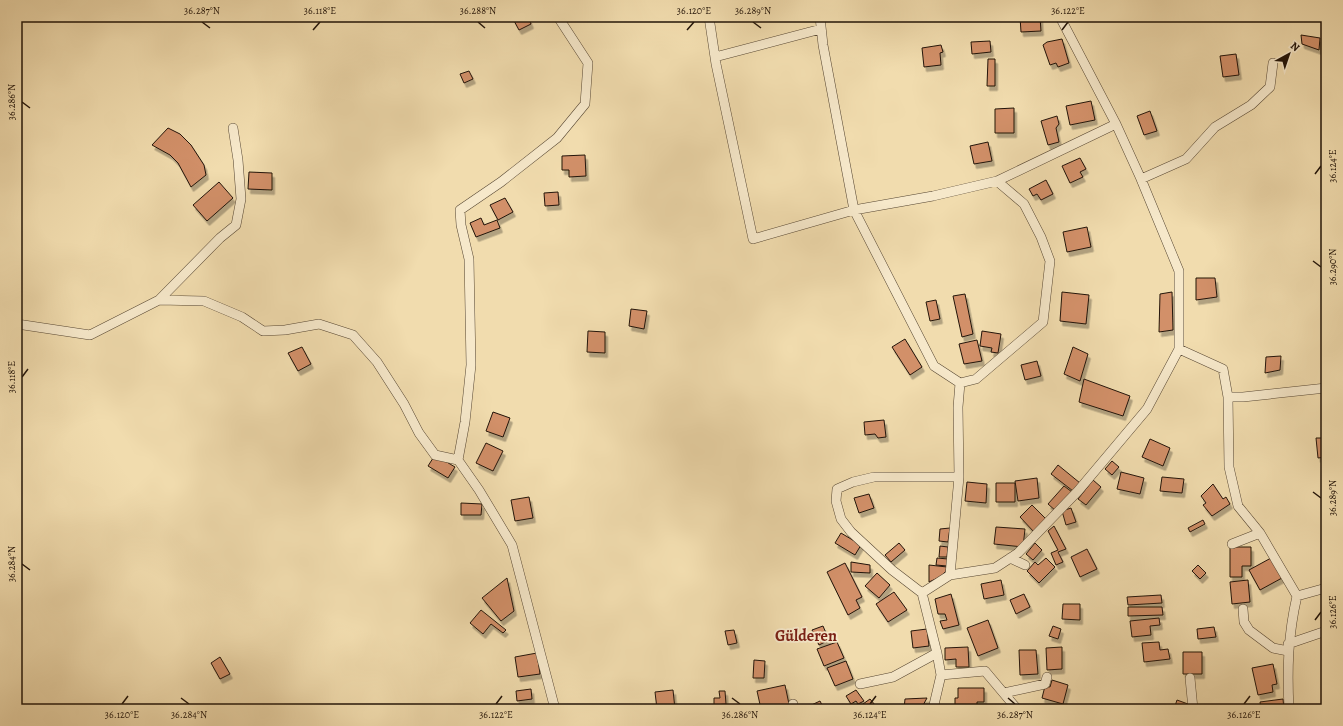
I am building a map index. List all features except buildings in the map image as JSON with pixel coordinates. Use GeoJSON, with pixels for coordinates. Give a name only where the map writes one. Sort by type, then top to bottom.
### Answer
{"type":"FeatureCollection","features":[{"type":"Feature","properties":{"kind":"street"},"geometry":{"type":"LineString","coordinates":[[458,460],[466,422],[471,366],[470,260],[461,225],[460,210],[501,182],[557,138],[585,104],[588,62],[558,17]]}},
{"type":"Feature","properties":{"kind":"street"},"geometry":{"type":"LineString","coordinates":[[709,17],[715,57],[753,238],[854,210],[933,196],[997,181],[1116,124]]}},
{"type":"Feature","properties":{"kind":"street"},"geometry":{"type":"LineString","coordinates":[[820,17],[823,45],[854,210],[934,366],[960,383],[976,379],[1043,322],[1050,261],[1041,237],[1024,204],[997,181]]}},
{"type":"Feature","properties":{"kind":"street"},"geometry":{"type":"LineString","coordinates":[[922,593],[950,575],[995,568],[1018,553],[1078,492],[1147,409],[1179,349],[1179,271],[1141,179],[1116,124],[1060,17]]}},
{"type":"Feature","properties":{"kind":"street"},"geometry":{"type":"LineString","coordinates":[[715,57],[821,29]]}},
{"type":"Feature","properties":{"kind":"street"},"geometry":{"type":"LineString","coordinates":[[1141,179],[1186,159],[1215,127],[1251,105],[1270,87],[1274,63]]}},
{"type":"Feature","properties":{"kind":"street"},"geometry":{"type":"LineString","coordinates":[[17,324],[90,335],[160,300],[220,238],[236,225],[241,199],[238,160],[233,128]]}},
{"type":"Feature","properties":{"kind":"street"},"geometry":{"type":"LineString","coordinates":[[160,300],[204,301],[242,317],[263,331],[285,330],[319,324],[354,335],[377,362],[404,404],[419,433],[435,455],[458,460],[479,490],[512,545],[555,709]]}},
{"type":"Feature","properties":{"kind":"street"},"geometry":{"type":"LineString","coordinates":[[1179,349],[1223,369],[1228,397],[1229,467],[1238,506],[1260,533],[1297,596],[1288,648],[1289,709]]}},
{"type":"Feature","properties":{"kind":"street"},"geometry":{"type":"LineString","coordinates":[[950,575],[959,477],[958,407],[960,383]]}},
{"type":"Feature","properties":{"kind":"street"},"geometry":{"type":"LineString","coordinates":[[1228,397],[1243,397],[1326,388]]}},
{"type":"Feature","properties":{"kind":"street"},"geometry":{"type":"LineString","coordinates":[[933,709],[941,675],[922,593],[892,570],[851,532],[841,519],[836,501],[837,489],[853,482],[874,477],[959,477]]}},
{"type":"Feature","properties":{"kind":"street"},"geometry":{"type":"LineString","coordinates":[[1232,544],[1260,533]]}},
{"type":"Feature","properties":{"kind":"street"},"geometry":{"type":"LineString","coordinates":[[1010,558],[1025,565]]}},
{"type":"Feature","properties":{"kind":"street"},"geometry":{"type":"LineString","coordinates":[[1297,596],[1326,588]]}},
{"type":"Feature","properties":{"kind":"street"},"geometry":{"type":"LineString","coordinates":[[1243,609],[1244,622],[1250,630],[1273,648],[1288,648],[1326,632]]}},
{"type":"Feature","properties":{"kind":"street"},"geometry":{"type":"LineString","coordinates":[[860,684],[893,677],[937,653]]}},
{"type":"Feature","properties":{"kind":"street"},"geometry":{"type":"LineString","coordinates":[[941,675],[985,671],[1017,709]]}},
{"type":"Feature","properties":{"kind":"street"},"geometry":{"type":"LineString","coordinates":[[1004,693],[1045,684],[1047,678]]}},
{"type":"Feature","properties":{"kind":"street"},"geometry":{"type":"LineString","coordinates":[[1190,678],[1193,709]]}},
{"type":"Feature","properties":{"kind":"district","name":"Gülderen"},"geometry":{"type":"Point","coordinates":[806,636]}}]}
